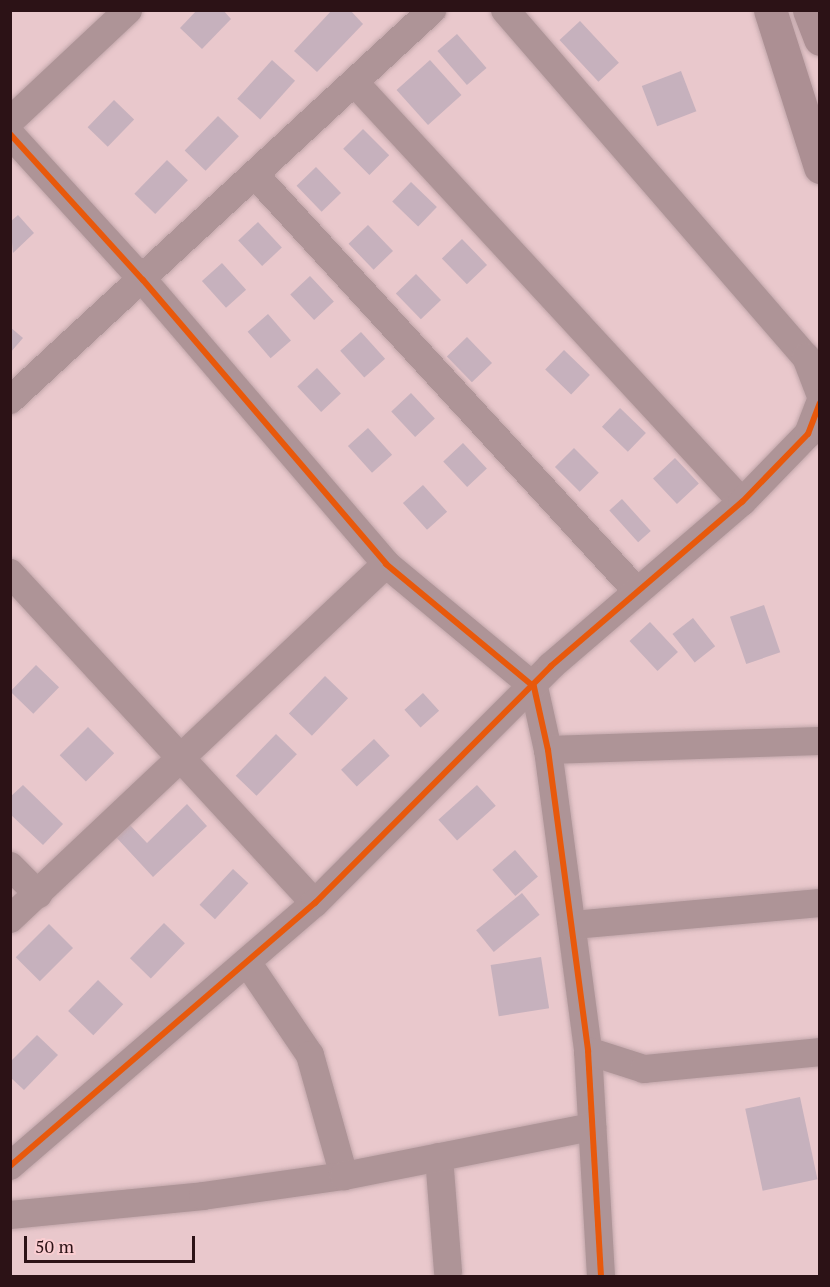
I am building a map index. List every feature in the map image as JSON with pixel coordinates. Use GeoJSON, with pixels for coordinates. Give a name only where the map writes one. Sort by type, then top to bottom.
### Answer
{"type":"FeatureCollection","features":[{"type":"Feature","properties":{"kind":"highway"},"geometry":{"type":"LineString","coordinates":[[770,10],[819,167]]}},
{"type":"Feature","properties":{"kind":"highway"},"geometry":{"type":"LineString","coordinates":[[809,10],[819,39]]}},
{"type":"Feature","properties":{"kind":"street"},"geometry":{"type":"LineString","coordinates":[[10,121],[128,10]]}},
{"type":"Feature","properties":{"kind":"street"},"geometry":{"type":"LineString","coordinates":[[10,400],[256,176],[432,10]]}},
{"type":"Feature","properties":{"kind":"street"},"geometry":{"type":"LineString","coordinates":[[505,10],[806,357],[819,393]]}},
{"type":"Feature","properties":{"kind":"street"},"geometry":{"type":"LineString","coordinates":[[355,83],[742,502]]}},
{"type":"Feature","properties":{"kind":"street"},"geometry":{"type":"LineString","coordinates":[[10,134],[143,280],[386,564],[534,687],[548,750],[588,1051],[601,1276]]}},
{"type":"Feature","properties":{"kind":"street"},"geometry":{"type":"LineString","coordinates":[[256,176],[637,591]]}},
{"type":"Feature","properties":{"kind":"street"},"geometry":{"type":"LineString","coordinates":[[10,1167],[315,903],[534,687],[551,666],[742,502],[808,434],[819,403]]}},
{"type":"Feature","properties":{"kind":"street"},"geometry":{"type":"LineString","coordinates":[[10,920],[386,564]]}},
{"type":"Feature","properties":{"kind":"street"},"geometry":{"type":"LineString","coordinates":[[10,573],[315,903]]}},
{"type":"Feature","properties":{"kind":"street"},"geometry":{"type":"LineString","coordinates":[[548,750],[819,741]]}},
{"type":"Feature","properties":{"kind":"street"},"geometry":{"type":"LineString","coordinates":[[10,866],[38,894]]}},
{"type":"Feature","properties":{"kind":"street"},"geometry":{"type":"LineString","coordinates":[[573,925],[819,903]]}},
{"type":"Feature","properties":{"kind":"street"},"geometry":{"type":"LineString","coordinates":[[248,962],[310,1056],[344,1176]]}},
{"type":"Feature","properties":{"kind":"street"},"geometry":{"type":"LineString","coordinates":[[588,1051],[644,1069],[819,1052]]}},
{"type":"Feature","properties":{"kind":"street"},"geometry":{"type":"LineString","coordinates":[[10,1215],[203,1196],[344,1176],[592,1127]]}},
{"type":"Feature","properties":{"kind":"street"},"geometry":{"type":"LineString","coordinates":[[439,1157],[448,1272]]}},
{"type":"Feature","properties":{"kind":"building"},"geometry":{"type":"Polygon","coordinates":[[[197,10],[223,10],[231,19],[202,49],[180,28],[197,10]]]}},
{"type":"Feature","properties":{"kind":"building"},"geometry":{"type":"Polygon","coordinates":[[[332,10],[350,10],[363,24],[317,72],[294,51],[332,10]]]}},
{"type":"Feature","properties":{"kind":"building"},"geometry":{"type":"Polygon","coordinates":[[[580,21],[619,63],[598,82],[560,40],[580,21]]]}},
{"type":"Feature","properties":{"kind":"building"},"geometry":{"type":"Polygon","coordinates":[[[457,34],[487,68],[467,85],[437,51],[457,34]]]}},
{"type":"Feature","properties":{"kind":"building"},"geometry":{"type":"Polygon","coordinates":[[[272,60],[295,81],[260,119],[237,99],[272,60]]]}},
{"type":"Feature","properties":{"kind":"building"},"geometry":{"type":"Polygon","coordinates":[[[430,60],[461,95],[428,125],[397,90],[430,60]]]}},
{"type":"Feature","properties":{"kind":"building"},"geometry":{"type":"Polygon","coordinates":[[[681,71],[696,111],[657,126],[642,86],[681,71]]]}},
{"type":"Feature","properties":{"kind":"building"},"geometry":{"type":"Polygon","coordinates":[[[114,100],[134,119],[108,147],[88,127],[114,100]]]}},
{"type":"Feature","properties":{"kind":"building"},"geometry":{"type":"Polygon","coordinates":[[[218,116],[239,136],[206,171],[185,151],[218,116]]]}},
{"type":"Feature","properties":{"kind":"building"},"geometry":{"type":"Polygon","coordinates":[[[363,129],[389,155],[369,175],[343,149],[363,129]]]}},
{"type":"Feature","properties":{"kind":"building"},"geometry":{"type":"Polygon","coordinates":[[[167,160],[188,180],[155,214],[134,194],[167,160]]]}},
{"type":"Feature","properties":{"kind":"building"},"geometry":{"type":"Polygon","coordinates":[[[316,167],[341,193],[322,212],[297,186],[316,167]]]}},
{"type":"Feature","properties":{"kind":"building"},"geometry":{"type":"Polygon","coordinates":[[[411,182],[437,207],[418,226],[392,201],[411,182]]]}},
{"type":"Feature","properties":{"kind":"building"},"geometry":{"type":"Polygon","coordinates":[[[18,215],[34,233],[13,253],[10,222],[18,215]]]}},
{"type":"Feature","properties":{"kind":"building"},"geometry":{"type":"Polygon","coordinates":[[[258,222],[282,248],[262,266],[238,240],[258,222]]]}},
{"type":"Feature","properties":{"kind":"building"},"geometry":{"type":"Polygon","coordinates":[[[368,225],[393,251],[374,270],[349,244],[368,225]]]}},
{"type":"Feature","properties":{"kind":"building"},"geometry":{"type":"Polygon","coordinates":[[[462,239],[487,265],[467,284],[442,258],[462,239]]]}},
{"type":"Feature","properties":{"kind":"building"},"geometry":{"type":"Polygon","coordinates":[[[222,263],[246,290],[226,308],[202,281],[222,263]]]}},
{"type":"Feature","properties":{"kind":"building"},"geometry":{"type":"Polygon","coordinates":[[[416,274],[441,300],[421,319],[396,293],[416,274]]]}},
{"type":"Feature","properties":{"kind":"building"},"geometry":{"type":"Polygon","coordinates":[[[310,276],[334,302],[314,320],[290,294],[310,276]]]}},
{"type":"Feature","properties":{"kind":"building"},"geometry":{"type":"Polygon","coordinates":[[[268,314],[291,340],[271,358],[248,332],[268,314]]]}},
{"type":"Feature","properties":{"kind":"building"},"geometry":{"type":"Polygon","coordinates":[[[10,327],[23,338],[10,353],[10,327]]]}},
{"type":"Feature","properties":{"kind":"building"},"geometry":{"type":"Polygon","coordinates":[[[361,332],[385,359],[364,377],[340,351],[361,332]]]}},
{"type":"Feature","properties":{"kind":"building"},"geometry":{"type":"Polygon","coordinates":[[[467,337],[492,363],[472,382],[447,356],[467,337]]]}},
{"type":"Feature","properties":{"kind":"building"},"geometry":{"type":"Polygon","coordinates":[[[564,350],[590,375],[571,394],[545,369],[564,350]]]}},
{"type":"Feature","properties":{"kind":"building"},"geometry":{"type":"Polygon","coordinates":[[[317,368],[341,394],[321,412],[297,386],[317,368]]]}},
{"type":"Feature","properties":{"kind":"building"},"geometry":{"type":"Polygon","coordinates":[[[411,393],[435,419],[415,437],[391,411],[411,393]]]}},
{"type":"Feature","properties":{"kind":"building"},"geometry":{"type":"Polygon","coordinates":[[[620,408],[646,433],[628,452],[602,427],[620,408]]]}},
{"type":"Feature","properties":{"kind":"building"},"geometry":{"type":"Polygon","coordinates":[[[368,428],[392,455],[372,473],[348,446],[368,428]]]}},
{"type":"Feature","properties":{"kind":"building"},"geometry":{"type":"Polygon","coordinates":[[[463,443],[487,469],[467,487],[443,461],[463,443]]]}},
{"type":"Feature","properties":{"kind":"building"},"geometry":{"type":"Polygon","coordinates":[[[574,448],[599,473],[580,492],[555,467],[574,448]]]}},
{"type":"Feature","properties":{"kind":"building"},"geometry":{"type":"Polygon","coordinates":[[[675,458],[699,484],[677,504],[653,478],[675,458]]]}},
{"type":"Feature","properties":{"kind":"building"},"geometry":{"type":"Polygon","coordinates":[[[423,485],[447,512],[427,530],[403,503],[423,485]]]}},
{"type":"Feature","properties":{"kind":"building"},"geometry":{"type":"Polygon","coordinates":[[[622,499],[651,531],[638,542],[609,510],[622,499]]]}},
{"type":"Feature","properties":{"kind":"building"},"geometry":{"type":"Polygon","coordinates":[[[764,605],[780,652],[746,664],[730,617],[764,605]]]}},
{"type":"Feature","properties":{"kind":"building"},"geometry":{"type":"Polygon","coordinates":[[[693,618],[715,646],[695,662],[673,634],[693,618]]]}},
{"type":"Feature","properties":{"kind":"building"},"geometry":{"type":"Polygon","coordinates":[[[650,622],[678,652],[657,671],[630,641],[650,622]]]}},
{"type":"Feature","properties":{"kind":"building"},"geometry":{"type":"Polygon","coordinates":[[[36,665],[59,687],[33,714],[10,692],[36,665]]]}},
{"type":"Feature","properties":{"kind":"building"},"geometry":{"type":"Polygon","coordinates":[[[325,676],[348,698],[312,736],[289,713],[325,676]]]}},
{"type":"Feature","properties":{"kind":"building"},"geometry":{"type":"Polygon","coordinates":[[[423,693],[439,711],[420,728],[404,710],[423,693]]]}},
{"type":"Feature","properties":{"kind":"building"},"geometry":{"type":"Polygon","coordinates":[[[88,727],[114,753],[86,781],[60,755],[88,727]]]}},
{"type":"Feature","properties":{"kind":"building"},"geometry":{"type":"Polygon","coordinates":[[[276,734],[297,754],[257,796],[236,776],[276,734]]]}},
{"type":"Feature","properties":{"kind":"building"},"geometry":{"type":"Polygon","coordinates":[[[374,739],[390,756],[357,787],[341,770],[374,739]]]}},
{"type":"Feature","properties":{"kind":"building"},"geometry":{"type":"Polygon","coordinates":[[[23,785],[63,824],[43,845],[10,814],[10,797],[23,785]]]}},
{"type":"Feature","properties":{"kind":"building"},"geometry":{"type":"Polygon","coordinates":[[[477,785],[496,806],[457,841],[438,820],[477,785]]]}},
{"type":"Feature","properties":{"kind":"building"},"geometry":{"type":"Polygon","coordinates":[[[187,804],[207,826],[153,877],[115,836],[128,823],[147,843],[187,804]]]}},
{"type":"Feature","properties":{"kind":"building"},"geometry":{"type":"Polygon","coordinates":[[[515,850],[538,876],[515,896],[492,870],[515,850]]]}},
{"type":"Feature","properties":{"kind":"building"},"geometry":{"type":"Polygon","coordinates":[[[233,869],[248,883],[215,919],[200,905],[233,869]]]}},
{"type":"Feature","properties":{"kind":"building"},"geometry":{"type":"Polygon","coordinates":[[[522,893],[540,915],[494,952],[476,930],[522,893]]]}},
{"type":"Feature","properties":{"kind":"building"},"geometry":{"type":"Polygon","coordinates":[[[164,923],[185,943],[151,978],[130,958],[164,923]]]}},
{"type":"Feature","properties":{"kind":"building"},"geometry":{"type":"Polygon","coordinates":[[[49,924],[73,948],[40,981],[16,957],[49,924]]]}},
{"type":"Feature","properties":{"kind":"building"},"geometry":{"type":"Polygon","coordinates":[[[541,957],[549,1008],[499,1016],[491,965],[541,957]]]}},
{"type":"Feature","properties":{"kind":"building"},"geometry":{"type":"Polygon","coordinates":[[[98,980],[123,1004],[93,1035],[68,1011],[98,980]]]}},
{"type":"Feature","properties":{"kind":"building"},"geometry":{"type":"Polygon","coordinates":[[[37,1035],[58,1055],[24,1090],[10,1077],[10,1062],[37,1035]]]}},
{"type":"Feature","properties":{"kind":"building"},"geometry":{"type":"Polygon","coordinates":[[[800,1097],[817,1179],[763,1191],[745,1109],[800,1097]]]}},
{"type":"Feature","properties":{"kind":"cycle path"},"geometry":{"type":"LineString","coordinates":[[10,134],[143,280],[386,564],[534,687],[548,750],[588,1051],[601,1276]]}},
{"type":"Feature","properties":{"kind":"cycle path"},"geometry":{"type":"LineString","coordinates":[[10,1166],[315,903],[551,666],[742,502],[808,434],[820,403]]}}]}
